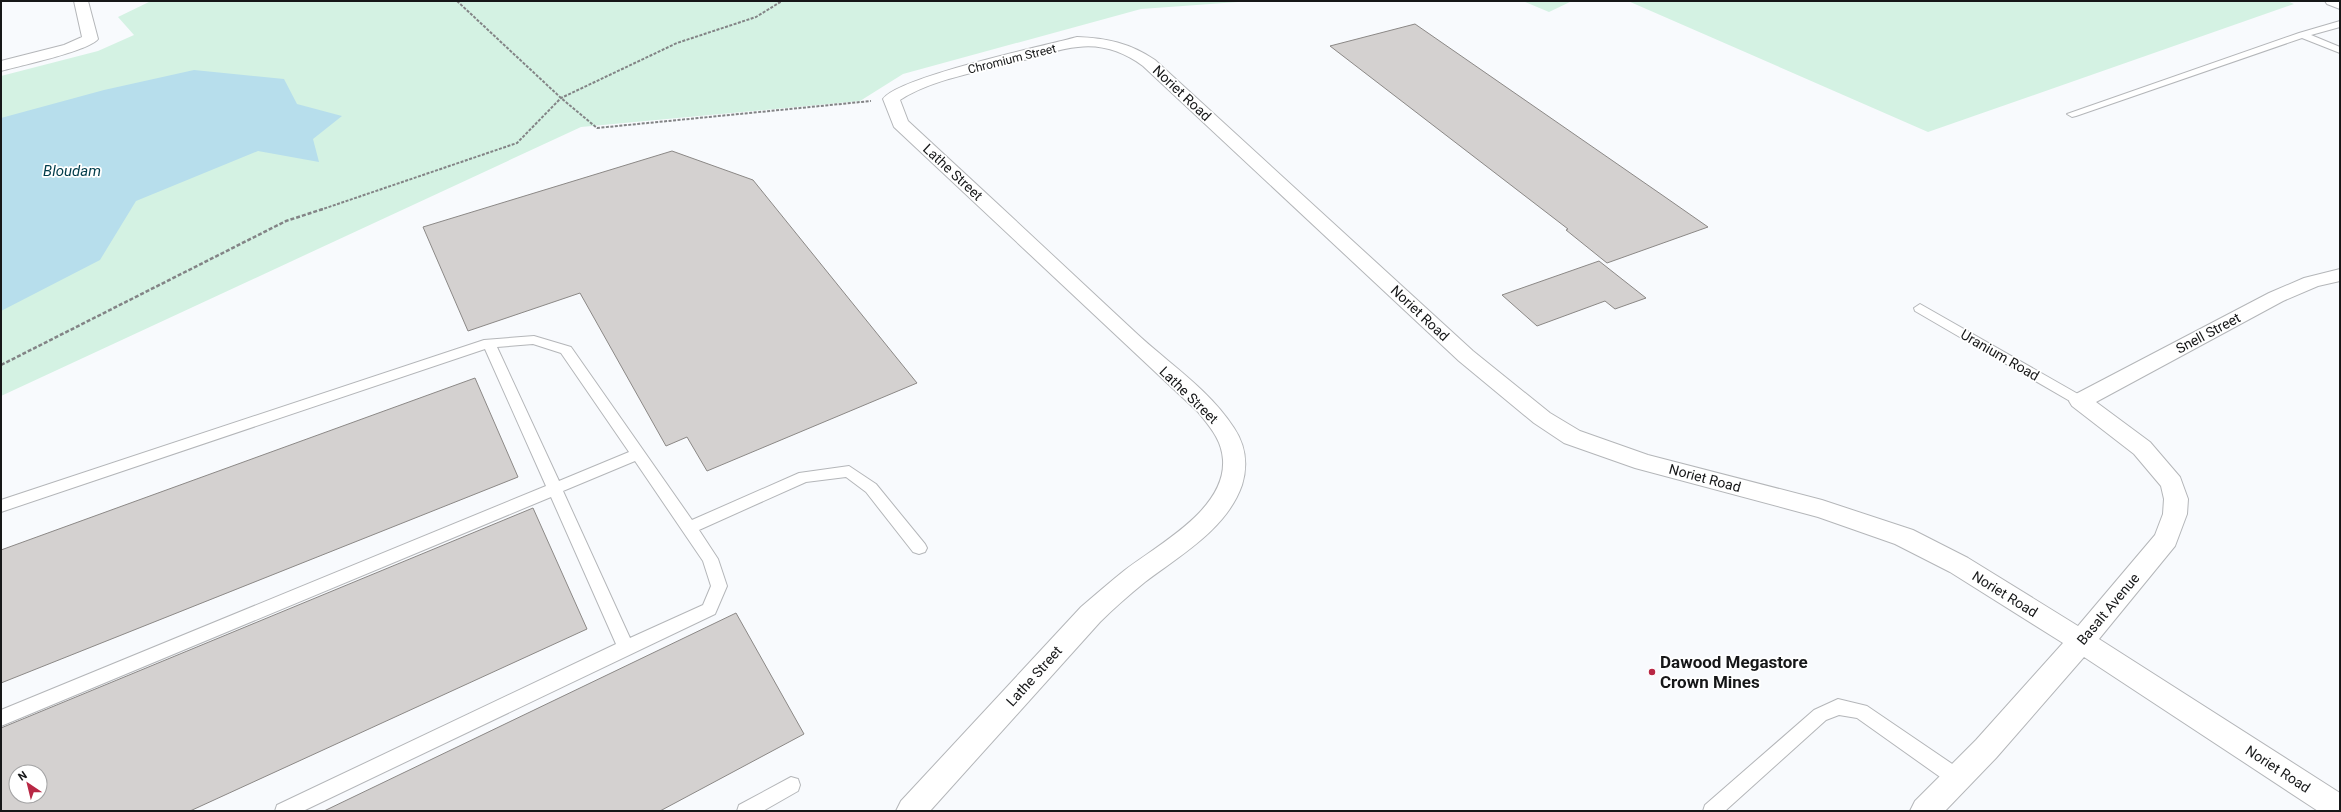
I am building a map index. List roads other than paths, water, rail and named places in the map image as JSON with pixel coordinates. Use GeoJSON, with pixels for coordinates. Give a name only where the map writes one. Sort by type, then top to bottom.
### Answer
{"type":"FeatureCollection","features":[{"type":"Feature","properties":{"kind":"street"},"geometry":{"type":"LineString","coordinates":[[1,66],[86,42],[90,36],[81,1]]}},
{"type":"Feature","properties":{"kind":"street"},"geometry":{"type":"LineString","coordinates":[[2332,1],[2340,5]]}},
{"type":"Feature","properties":{"kind":"street","name":"Chromium Street"},"geometry":{"type":"LineString","coordinates":[[891,99],[906,89],[931,80],[1077,42],[1115,44],[1135,52]]}},
{"type":"Feature","properties":{"kind":"street","name":"Noriet Road"},"geometry":{"type":"LineString","coordinates":[[1135,52],[1149,63],[1466,356],[1542,418],[1572,437],[1643,462],[1822,509],[1904,537],[1959,565],[2025,605],[2080,643],[2340,809]]}},
{"type":"Feature","properties":{"kind":"street","name":"Lathe Street"},"geometry":{"type":"LineString","coordinates":[[891,99],[900,122],[1141,350],[1204,406],[1228,438],[1233,449],[1234,470],[1225,496],[1206,520],[1177,545],[1133,577],[1096,609],[911,811]]}},
{"type":"Feature","properties":{"kind":"street","name":"Snell Street"},"geometry":{"type":"LineString","coordinates":[[2080,402],[2276,297],[2311,282],[2340,275]]}},
{"type":"Feature","properties":{"kind":"street","name":"Basalt Avenue"},"geometry":{"type":"LineString","coordinates":[[1925,811],[1986,749],[2080,643],[2166,539],[2175,514],[2176,499],[2172,483],[2142,448],[2080,402]]}},
{"type":"Feature","properties":{"kind":"lane"},"geometry":{"type":"LineString","coordinates":[[2072,114],[2302,35],[2339,25]]}},
{"type":"Feature","properties":{"kind":"lane"},"geometry":{"type":"LineString","coordinates":[[2302,35],[2340,50]]}},
{"type":"Feature","properties":{"kind":"lane","name":"Uranium Road"},"geometry":{"type":"LineString","coordinates":[[1920,308],[2080,402]]}},
{"type":"Feature","properties":{"kind":"lane"},"geometry":{"type":"LineString","coordinates":[[1,506],[489,343],[534,340],[566,350],[710,559],[719,586],[709,610],[626,647],[284,811]]}},
{"type":"Feature","properties":{"kind":"lane"},"geometry":{"type":"LineString","coordinates":[[489,343],[626,647]]}},
{"type":"Feature","properties":{"kind":"lane"},"geometry":{"type":"LineString","coordinates":[[1,718],[639,454]]}},
{"type":"Feature","properties":{"kind":"lane"},"geometry":{"type":"LineString","coordinates":[[689,528],[804,477],[849,471],[871,488],[919,548]]}},
{"type":"Feature","properties":{"kind":"lane"},"geometry":{"type":"LineString","coordinates":[[1712,811],[1820,714],[1838,707],[1861,711],[1957,778]]}},
{"type":"Feature","properties":{"kind":"lane"},"geometry":{"type":"LineString","coordinates":[[746,811],[791,785]]}},
{"type":"Feature","properties":{"kind":"water","name":"Bloudam"},"geometry":{"type":"Polygon","coordinates":[[[194,70],[284,79],[297,104],[342,116],[313,139],[319,162],[258,151],[136,201],[100,260],[1,311],[1,118],[104,90],[194,70]]]}},
{"type":"Feature","properties":{"kind":"place","name":"Dawood Megastore Crown Mines"},"geometry":{"type":"Point","coordinates":[1652,672]}}]}
